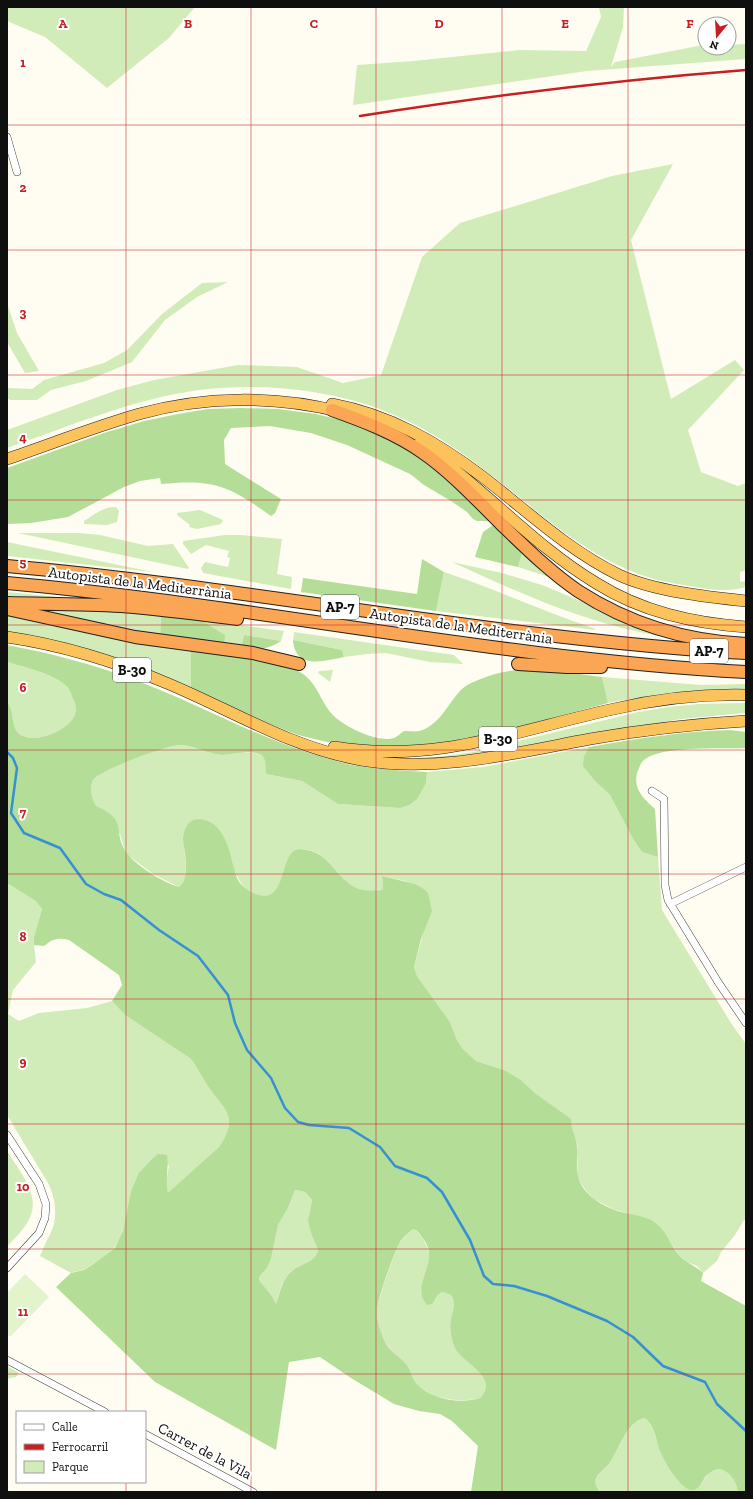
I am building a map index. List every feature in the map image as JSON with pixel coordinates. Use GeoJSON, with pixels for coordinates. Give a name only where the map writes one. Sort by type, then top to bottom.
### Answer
{"type":"FeatureCollection","features":[{"type":"Feature","properties":{"kind":"highway"},"geometry":{"type":"LineString","coordinates":[[7,459],[114,422],[167,408],[220,401],[312,401],[327,403],[362,410],[394,422],[431,442],[461,461],[561,539],[620,575],[645,584],[675,591],[746,599]]}},
{"type":"Feature","properties":{"kind":"highway"},"geometry":{"type":"LineString","coordinates":[[277,401],[332,410],[382,424],[404,434],[424,446],[454,468],[558,557],[578,572],[613,593],[632,602],[665,614],[707,623],[746,627]]}},
{"type":"Feature","properties":{"kind":"highway"},"geometry":{"type":"LineString","coordinates":[[332,410],[394,436],[423,452],[558,576],[577,591],[607,609],[638,623],[659,630],[698,639],[746,644]]}},
{"type":"Feature","properties":{"kind":"highway","name":"Autopista de la Mediterrània"},"geometry":{"type":"LineString","coordinates":[[7,566],[159,582],[444,623],[551,636],[680,649],[746,653]]}},
{"type":"Feature","properties":{"kind":"highway","name":"Autopista de la Mediterrània"},"geometry":{"type":"LineString","coordinates":[[7,583],[149,598],[404,636],[552,655],[672,667],[746,672]]}},
{"type":"Feature","properties":{"kind":"highway"},"geometry":{"type":"LineString","coordinates":[[7,603],[122,606],[175,611],[335,632],[404,636]]}},
{"type":"Feature","properties":{"kind":"highway"},"geometry":{"type":"LineString","coordinates":[[7,609],[134,637],[253,653],[299,664]]}},
{"type":"Feature","properties":{"kind":"highway","name":"B-30"},"geometry":{"type":"LineString","coordinates":[[7,637],[82,653],[124,667],[169,684],[250,721],[299,739],[335,747],[374,752],[421,751],[465,745],[634,705],[682,698],[746,695]]}},
{"type":"Feature","properties":{"kind":"highway"},"geometry":{"type":"LineString","coordinates":[[518,664],[567,667],[672,667]]}},
{"type":"Feature","properties":{"kind":"highway"},"geometry":{"type":"LineString","coordinates":[[250,721],[292,740],[322,751],[363,760],[408,764],[485,759],[601,737],[700,724],[746,716]]}},
{"type":"Feature","properties":{"kind":"highway"},"geometry":{"type":"LineString","coordinates":[[700,724],[746,721]]}},
{"type":"Feature","properties":{"kind":"highway"},"geometry":{"type":"LineString","coordinates":[[700,724],[746,726]]}},
{"type":"Feature","properties":{"kind":"street"},"geometry":{"type":"LineString","coordinates":[[7,137],[17,172]]}},
{"type":"Feature","properties":{"kind":"street"},"geometry":{"type":"LineString","coordinates":[[652,791],[664,799],[665,885],[668,900],[718,982],[746,1023]]}},
{"type":"Feature","properties":{"kind":"street"},"geometry":{"type":"LineString","coordinates":[[670,904],[746,867]]}},
{"type":"Feature","properties":{"kind":"street"},"geometry":{"type":"LineString","coordinates":[[7,1134],[39,1184],[46,1204],[45,1218],[39,1233],[7,1268]]}},
{"type":"Feature","properties":{"kind":"street"},"geometry":{"type":"LineString","coordinates":[[7,1360],[103,1411]]}},
{"type":"Feature","properties":{"kind":"street","name":"Carrer de la Vila"},"geometry":{"type":"LineString","coordinates":[[146,1435],[253,1492]]}},
{"type":"Feature","properties":{"kind":"green space"},"geometry":{"type":"Polygon","coordinates":[[[7,7],[195,7],[169,38],[107,88],[45,37],[7,21],[7,7]]]}},
{"type":"Feature","properties":{"kind":"green space"},"geometry":{"type":"Polygon","coordinates":[[[599,7],[624,7],[623,27],[611,67],[615,62],[697,46],[697,56],[737,56],[737,45],[746,44],[746,59],[587,71],[353,105],[357,65],[519,50],[586,51],[601,17],[599,7]]]}},
{"type":"Feature","properties":{"kind":"green space"},"geometry":{"type":"Polygon","coordinates":[[[673,164],[631,240],[671,399],[735,360],[744,370],[688,430],[701,472],[738,486],[746,483],[746,570],[740,572],[740,582],[746,581],[745,587],[731,590],[717,590],[674,584],[631,571],[607,560],[563,532],[481,467],[448,443],[406,420],[361,403],[329,395],[292,389],[255,387],[218,388],[174,394],[102,414],[7,448],[7,430],[117,390],[154,380],[238,365],[297,367],[343,383],[381,375],[422,257],[460,223],[612,176],[673,164]]]}},
{"type":"Feature","properties":{"kind":"green space"},"geometry":{"type":"Polygon","coordinates":[[[228,282],[197,297],[165,320],[132,362],[86,381],[51,390],[37,400],[10,400],[7,398],[7,388],[32,389],[44,380],[104,363],[127,350],[162,314],[202,283],[228,282]]]}},
{"type":"Feature","properties":{"kind":"green space"},"geometry":{"type":"Polygon","coordinates":[[[7,303],[17,333],[39,371],[25,373],[7,342],[7,303]]]}},
{"type":"Feature","properties":{"kind":"green space"},"geometry":{"type":"Polygon","coordinates":[[[208,409],[278,409],[316,414],[358,424],[380,432],[434,464],[523,550],[518,567],[475,557],[483,532],[493,525],[489,521],[477,521],[473,519],[467,512],[424,485],[410,474],[347,445],[311,433],[270,426],[231,428],[224,440],[225,464],[281,499],[275,513],[271,516],[247,499],[229,490],[211,484],[161,484],[160,478],[140,481],[124,487],[68,517],[31,523],[7,524],[7,468],[104,433],[144,421],[208,409]]]}},
{"type":"Feature","properties":{"kind":"green space"},"geometry":{"type":"Polygon","coordinates":[[[116,507],[119,511],[117,522],[107,525],[84,524],[84,521],[99,511],[116,507]]]}},
{"type":"Feature","properties":{"kind":"green space"},"geometry":{"type":"Polygon","coordinates":[[[200,510],[223,520],[221,524],[197,529],[189,527],[190,525],[177,515],[177,513],[200,510]]]}},
{"type":"Feature","properties":{"kind":"green space"},"geometry":{"type":"Polygon","coordinates":[[[18,533],[79,533],[100,535],[148,546],[173,544],[189,568],[188,569],[18,533]]]}},
{"type":"Feature","properties":{"kind":"green space"},"geometry":{"type":"Polygon","coordinates":[[[225,535],[282,539],[277,574],[292,577],[291,589],[203,573],[201,568],[205,562],[228,567],[230,558],[227,557],[229,551],[206,545],[191,554],[183,544],[183,541],[225,535]]]}},
{"type":"Feature","properties":{"kind":"green space"},"geometry":{"type":"Polygon","coordinates":[[[7,542],[153,572],[7,556],[7,542]]]}},
{"type":"Feature","properties":{"kind":"green space"},"geometry":{"type":"Polygon","coordinates":[[[523,550],[548,573],[546,576],[518,567],[523,550]]]}},
{"type":"Feature","properties":{"kind":"green space"},"geometry":{"type":"Polygon","coordinates":[[[422,559],[444,572],[436,611],[301,592],[303,578],[417,594],[422,559]]]}},
{"type":"Feature","properties":{"kind":"green space"},"geometry":{"type":"Polygon","coordinates":[[[452,562],[502,573],[542,585],[660,634],[660,636],[606,624],[554,606],[502,585],[452,562]]]}},
{"type":"Feature","properties":{"kind":"green space"},"geometry":{"type":"Polygon","coordinates":[[[444,572],[593,628],[596,630],[436,611],[444,572]]]}},
{"type":"Feature","properties":{"kind":"green space"},"geometry":{"type":"Polygon","coordinates":[[[7,592],[88,600],[7,601],[7,592]]]}},
{"type":"Feature","properties":{"kind":"green space"},"geometry":{"type":"Polygon","coordinates":[[[41,610],[161,615],[160,638],[41,612],[41,610]]]}},
{"type":"Feature","properties":{"kind":"green space"},"geometry":{"type":"Polygon","coordinates":[[[7,615],[121,640],[191,651],[191,689],[7,633],[7,615]]]}},
{"type":"Feature","properties":{"kind":"green space"},"geometry":{"type":"Polygon","coordinates":[[[161,615],[200,620],[225,635],[224,646],[160,638],[161,615]]]}},
{"type":"Feature","properties":{"kind":"green space"},"geometry":{"type":"Polygon","coordinates":[[[200,620],[284,631],[281,641],[244,635],[241,648],[224,646],[200,620]]]}},
{"type":"Feature","properties":{"kind":"green space"},"geometry":{"type":"Polygon","coordinates":[[[294,632],[454,655],[463,664],[430,662],[386,653],[344,657],[342,650],[293,640],[294,632]]]}},
{"type":"Feature","properties":{"kind":"green space"},"geometry":{"type":"Polygon","coordinates":[[[244,635],[281,641],[262,649],[241,648],[244,635]]]}},
{"type":"Feature","properties":{"kind":"green space"},"geometry":{"type":"Polygon","coordinates":[[[293,640],[342,650],[344,657],[320,661],[305,660],[299,656],[295,650],[293,640]]]}},
{"type":"Feature","properties":{"kind":"green space"},"geometry":{"type":"Polygon","coordinates":[[[7,645],[71,659],[102,668],[181,699],[276,741],[326,758],[371,768],[427,772],[426,783],[417,799],[409,805],[400,808],[338,804],[302,781],[266,774],[264,759],[257,753],[247,752],[222,755],[190,746],[180,745],[149,753],[107,770],[93,780],[91,790],[96,806],[113,816],[117,821],[122,845],[131,858],[150,873],[179,887],[183,883],[186,871],[183,838],[185,830],[191,821],[199,819],[211,823],[221,832],[227,844],[239,882],[247,890],[253,893],[264,896],[272,893],[277,888],[290,854],[300,849],[312,851],[322,856],[344,879],[359,889],[373,891],[382,890],[382,876],[415,884],[428,893],[432,911],[421,939],[414,967],[417,976],[450,1022],[462,1048],[476,1061],[504,1070],[521,1080],[536,1094],[571,1119],[577,1149],[578,1176],[580,1183],[589,1194],[614,1210],[645,1218],[654,1222],[664,1232],[679,1255],[703,1273],[701,1281],[746,1306],[746,1492],[738,1492],[732,1477],[723,1470],[719,1469],[707,1475],[699,1486],[693,1490],[683,1486],[665,1461],[660,1451],[653,1428],[644,1418],[632,1425],[609,1464],[597,1476],[595,1480],[600,1492],[471,1492],[478,1446],[452,1421],[440,1414],[419,1411],[394,1404],[320,1357],[289,1362],[276,1450],[155,1382],[56,1287],[71,1273],[84,1270],[115,1248],[123,1231],[131,1192],[138,1174],[151,1160],[158,1154],[167,1155],[168,1193],[219,1147],[225,1137],[229,1121],[225,1109],[209,1088],[191,1059],[125,1015],[112,1001],[122,985],[119,975],[69,940],[58,939],[53,940],[44,946],[34,945],[34,937],[42,909],[36,901],[7,883],[7,702],[10,706],[16,729],[23,736],[29,738],[52,734],[60,730],[72,720],[76,712],[76,707],[69,690],[58,680],[37,671],[7,662],[7,645]],[[295,1190],[288,1208],[278,1225],[271,1259],[259,1280],[272,1296],[276,1304],[282,1286],[289,1274],[296,1268],[314,1258],[318,1250],[308,1221],[312,1200],[305,1192],[295,1190]],[[413,1229],[404,1237],[397,1248],[380,1297],[377,1316],[382,1336],[388,1347],[407,1365],[415,1382],[430,1394],[447,1399],[464,1401],[480,1398],[485,1391],[486,1384],[479,1372],[461,1356],[453,1343],[450,1322],[454,1304],[453,1298],[451,1295],[442,1292],[432,1304],[427,1305],[422,1297],[421,1290],[429,1257],[428,1249],[419,1233],[413,1229]]]}},
{"type":"Feature","properties":{"kind":"green space"},"geometry":{"type":"Polygon","coordinates":[[[191,651],[250,658],[280,664],[295,669],[309,679],[331,713],[336,718],[351,728],[369,736],[387,739],[394,738],[404,731],[417,731],[432,725],[465,686],[472,682],[500,673],[544,670],[602,677],[608,703],[490,735],[425,747],[354,746],[327,742],[298,735],[247,715],[191,689],[191,651]]]}},
{"type":"Feature","properties":{"kind":"green space"},"geometry":{"type":"Polygon","coordinates":[[[7,662],[29,668],[52,677],[64,684],[70,691],[75,705],[76,710],[72,720],[60,730],[52,734],[36,738],[29,738],[19,733],[14,725],[10,706],[7,702],[7,662]]]}},
{"type":"Feature","properties":{"kind":"green space"},"geometry":{"type":"Polygon","coordinates":[[[333,670],[330,682],[318,673],[319,671],[333,670]]]}},
{"type":"Feature","properties":{"kind":"green space"},"geometry":{"type":"Polygon","coordinates":[[[602,677],[701,685],[746,684],[746,689],[694,691],[608,703],[602,677]]]}},
{"type":"Feature","properties":{"kind":"green space"},"geometry":{"type":"Polygon","coordinates":[[[746,703],[746,713],[681,719],[473,757],[422,759],[473,752],[638,712],[699,704],[746,703]]]}},
{"type":"Feature","properties":{"kind":"green space"},"geometry":{"type":"Polygon","coordinates":[[[730,730],[746,732],[746,748],[693,749],[664,752],[653,755],[644,760],[641,764],[636,779],[640,794],[655,809],[658,857],[642,852],[633,839],[610,795],[595,781],[583,766],[584,756],[589,747],[642,738],[730,730]]]}},
{"type":"Feature","properties":{"kind":"green space"},"geometry":{"type":"Polygon","coordinates":[[[181,745],[218,755],[255,753],[263,757],[265,761],[266,774],[302,781],[338,804],[400,808],[426,783],[427,772],[483,767],[589,747],[584,756],[584,766],[595,781],[610,795],[633,839],[642,852],[658,857],[662,910],[731,1023],[746,1044],[746,1220],[744,1220],[735,1235],[721,1252],[717,1261],[703,1273],[697,1266],[687,1262],[680,1256],[657,1224],[613,1209],[594,1199],[582,1185],[577,1176],[578,1146],[571,1129],[521,1080],[504,1070],[476,1061],[462,1048],[450,1022],[417,976],[414,967],[424,930],[424,889],[405,881],[382,876],[382,890],[363,891],[348,884],[332,865],[320,854],[312,851],[300,850],[292,853],[287,860],[278,887],[272,893],[263,896],[253,894],[241,883],[234,869],[230,855],[223,848],[188,824],[184,840],[186,865],[185,874],[179,887],[153,874],[129,856],[124,848],[120,834],[96,807],[93,801],[91,786],[93,780],[107,770],[134,758],[181,745]]]}},
{"type":"Feature","properties":{"kind":"green space"},"geometry":{"type":"Polygon","coordinates":[[[7,883],[37,901],[42,909],[34,937],[36,962],[13,990],[8,1014],[19,1021],[39,1013],[87,1008],[112,1001],[125,1015],[191,1059],[209,1088],[225,1109],[229,1121],[225,1137],[219,1147],[168,1194],[166,1184],[169,1165],[138,1174],[132,1192],[126,1221],[120,1239],[115,1247],[106,1255],[83,1270],[71,1273],[40,1256],[54,1224],[54,1200],[48,1183],[7,1115],[7,883]]]}},
{"type":"Feature","properties":{"kind":"green space"},"geometry":{"type":"Polygon","coordinates":[[[7,1151],[30,1189],[32,1210],[28,1221],[20,1233],[7,1246],[7,1151]]]}},
{"type":"Feature","properties":{"kind":"green space"},"geometry":{"type":"Polygon","coordinates":[[[295,1190],[305,1192],[312,1200],[309,1216],[312,1236],[318,1250],[314,1258],[296,1268],[289,1274],[281,1286],[276,1305],[272,1296],[259,1280],[271,1259],[278,1225],[288,1208],[295,1190]]]}},
{"type":"Feature","properties":{"kind":"green space"},"geometry":{"type":"Polygon","coordinates":[[[413,1229],[426,1244],[429,1256],[428,1267],[422,1286],[435,1300],[442,1292],[451,1295],[453,1298],[454,1304],[450,1327],[454,1347],[484,1377],[486,1383],[485,1390],[480,1398],[455,1400],[430,1394],[415,1382],[407,1365],[388,1347],[382,1336],[377,1315],[380,1297],[397,1248],[400,1242],[413,1229]]]}},
{"type":"Feature","properties":{"kind":"green space"},"geometry":{"type":"Polygon","coordinates":[[[25,1274],[49,1297],[10,1337],[7,1333],[7,1293],[25,1274]]]}},
{"type":"Feature","properties":{"kind":"green space"},"geometry":{"type":"Polygon","coordinates":[[[7,1366],[19,1373],[16,1377],[9,1378],[7,1381],[7,1366]]]}},
{"type":"Feature","properties":{"kind":"green space"},"geometry":{"type":"Polygon","coordinates":[[[644,1418],[651,1425],[660,1451],[679,1482],[700,1485],[709,1473],[719,1469],[723,1470],[732,1477],[738,1492],[600,1492],[595,1480],[597,1476],[609,1464],[632,1426],[644,1418]]]}},
{"type":"Feature","properties":{"kind":"waterway"},"geometry":{"type":"LineString","coordinates":[[7,752],[13,758],[17,768],[11,813],[24,833],[60,848],[86,884],[104,894],[121,900],[159,930],[198,956],[228,995],[235,1023],[247,1050],[271,1078],[285,1108],[298,1122],[309,1125],[349,1128],[380,1147],[395,1166],[427,1178],[442,1192],[470,1240],[484,1276],[493,1284],[514,1286],[547,1296],[607,1321],[633,1337],[663,1366],[705,1382],[717,1404],[746,1431]]}},
{"type":"Feature","properties":{"kind":"railway"},"geometry":{"type":"LineString","coordinates":[[360,116],[553,89],[746,70]]}}]}
